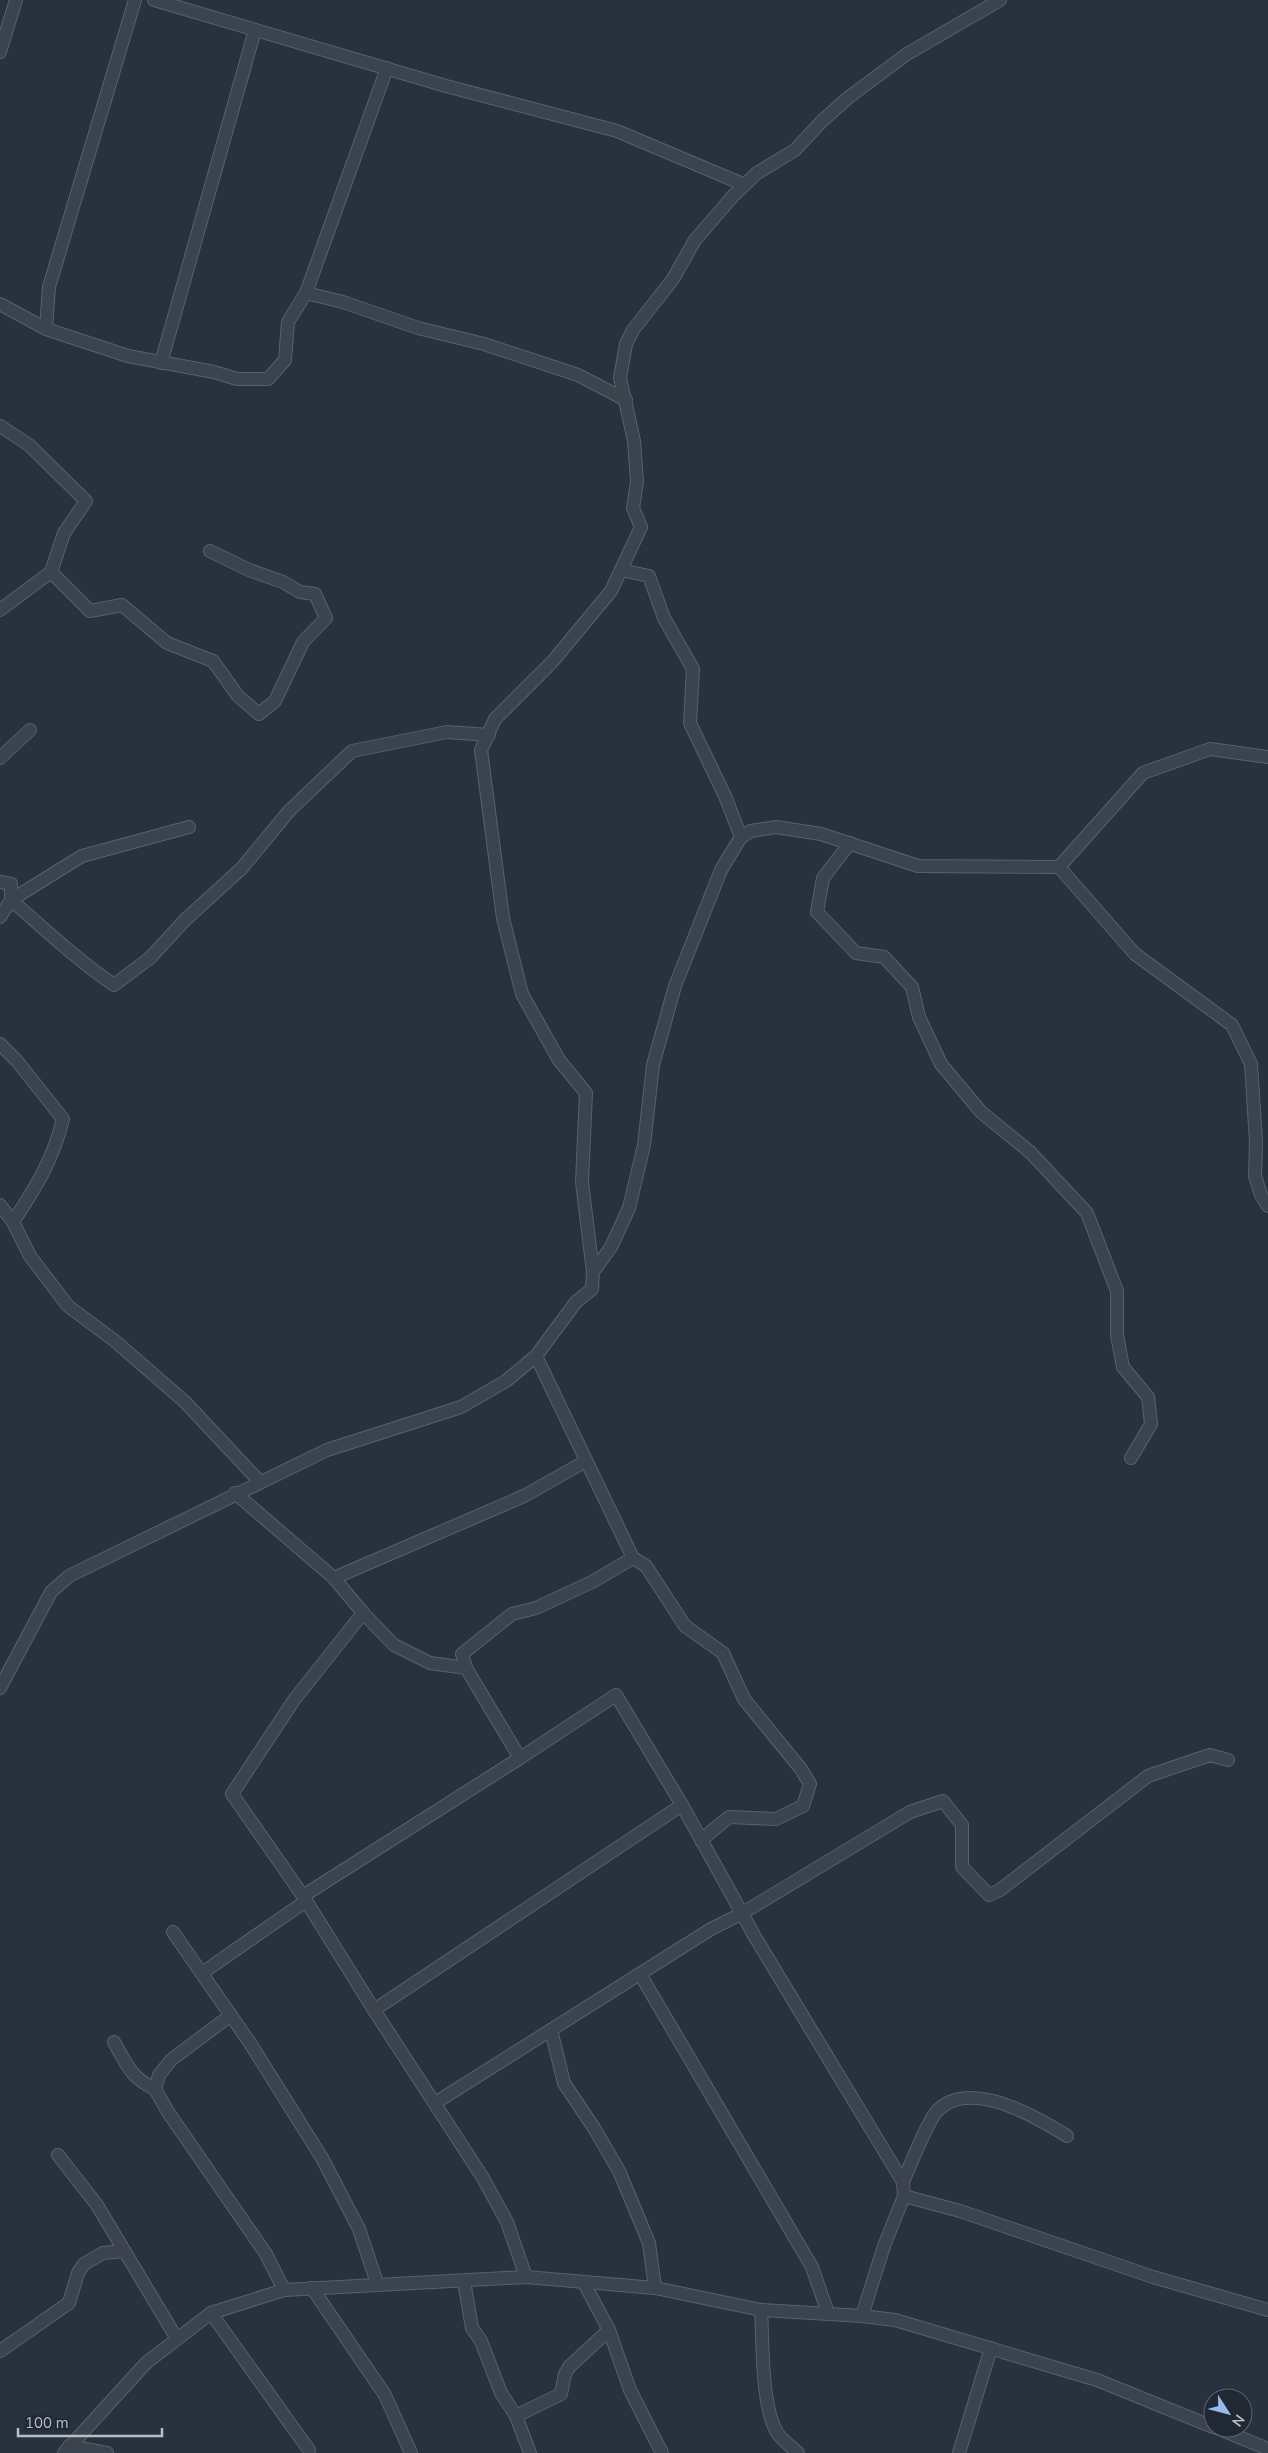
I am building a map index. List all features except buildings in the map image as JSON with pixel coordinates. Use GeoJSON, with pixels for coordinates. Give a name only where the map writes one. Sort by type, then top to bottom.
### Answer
{"type":"FeatureCollection","features":[{"type":"Feature","properties":{"kind":"street"},"geometry":{"type":"LineString","coordinates":[[0,52],[16,0]]}},
{"type":"Feature","properties":{"kind":"street"},"geometry":{"type":"LineString","coordinates":[[46,329],[49,286],[135,0]]}},
{"type":"Feature","properties":{"kind":"street"},"geometry":{"type":"LineString","coordinates":[[154,0],[387,68],[617,131],[745,185]]}},
{"type":"Feature","properties":{"kind":"street"},"geometry":{"type":"LineString","coordinates":[[0,1688],[35,1620],[58,1584],[89,1566],[235,1493],[327,1450],[461,1406],[506,1381],[536,1356],[576,1302],[592,1289],[593,1272],[582,1182],[586,1094],[560,1060],[522,994],[503,918],[481,750],[495,719],[552,661],[611,591],[641,526],[633,508],[637,482],[634,441],[620,378],[626,344],[650,306],[673,279],[695,240],[757,173],[795,150],[822,122],[874,78],[937,35],[1000,0]]}},
{"type":"Feature","properties":{"kind":"street"},"geometry":{"type":"LineString","coordinates":[[161,363],[255,30]]}},
{"type":"Feature","properties":{"kind":"street"},"geometry":{"type":"LineString","coordinates":[[0,304],[46,329],[128,356],[214,372],[237,379],[268,379],[285,360],[288,322],[306,293],[387,68]]}},
{"type":"Feature","properties":{"kind":"street"},"geometry":{"type":"LineString","coordinates":[[306,293],[343,302],[418,328],[484,344],[578,375],[626,400]]}},
{"type":"Feature","properties":{"kind":"street"},"geometry":{"type":"LineString","coordinates":[[0,426],[29,446],[86,501],[64,533],[51,572],[0,610]]}},
{"type":"Feature","properties":{"kind":"street"},"geometry":{"type":"LineString","coordinates":[[51,572],[90,610],[122,605],[167,643],[213,661],[238,696],[259,714],[275,701],[303,642],[326,618],[315,594],[300,592],[283,582],[249,570],[210,551]]}},
{"type":"Feature","properties":{"kind":"street"},"geometry":{"type":"LineString","coordinates":[[622,570],[648,576],[664,618],[693,669],[690,723],[725,796],[741,837]]}},
{"type":"Feature","properties":{"kind":"street"},"geometry":{"type":"LineString","coordinates":[[0,758],[30,730]]}},
{"type":"Feature","properties":{"kind":"street"},"geometry":{"type":"LineString","coordinates":[[10,900],[52,934],[84,965],[114,985],[150,958],[185,920],[242,868],[289,811],[352,751],[447,732],[489,735]]}},
{"type":"Feature","properties":{"kind":"street"},"geometry":{"type":"LineString","coordinates":[[593,1272],[611,1247],[629,1208],[644,1145],[653,1065],[675,986],[721,870],[741,837],[751,831],[776,827],[821,834],[918,866],[1059,867],[1143,774],[1210,749],[1268,757]]}},
{"type":"Feature","properties":{"kind":"street"},"geometry":{"type":"LineString","coordinates":[[0,916],[10,900],[82,856],[189,827]]}},
{"type":"Feature","properties":{"kind":"street"},"geometry":{"type":"LineString","coordinates":[[850,843],[822,878],[817,912],[856,953],[884,957],[912,987],[919,1017],[940,1064],[981,1112],[1030,1152],[1087,1213],[1117,1291],[1117,1335],[1124,1367],[1148,1397],[1151,1424],[1131,1458]]}},
{"type":"Feature","properties":{"kind":"street"},"geometry":{"type":"LineString","coordinates":[[1059,867],[1135,954],[1232,1025],[1250,1064],[1256,1142],[1255,1176],[1261,1195],[1268,1206]]}},
{"type":"Feature","properties":{"kind":"street"},"geometry":{"type":"LineString","coordinates":[[0,882],[11,884],[10,900]]}},
{"type":"Feature","properties":{"kind":"street"},"geometry":{"type":"LineString","coordinates":[[0,1044],[17,1060],[63,1119],[56,1149],[38,1183],[13,1222]]}},
{"type":"Feature","properties":{"kind":"street"},"geometry":{"type":"LineString","coordinates":[[0,1205],[13,1222],[30,1256],[68,1306],[115,1341],[185,1402],[260,1482]]}},
{"type":"Feature","properties":{"kind":"street"},"geometry":{"type":"LineString","coordinates":[[536,1356],[632,1558],[646,1566],[685,1626],[723,1653],[744,1699],[801,1769],[810,1784],[803,1806],[776,1819],[729,1817],[701,1840]]}},
{"type":"Feature","properties":{"kind":"street"},"geometry":{"type":"LineString","coordinates":[[334,1578],[524,1496],[586,1461]]}},
{"type":"Feature","properties":{"kind":"street"},"geometry":{"type":"LineString","coordinates":[[235,1493],[334,1578],[363,1613],[394,1645],[430,1663],[466,1668]]}},
{"type":"Feature","properties":{"kind":"street"},"geometry":{"type":"LineString","coordinates":[[520,1758],[466,1668],[462,1654],[512,1614],[536,1608],[592,1582],[632,1558]]}},
{"type":"Feature","properties":{"kind":"street"},"geometry":{"type":"LineString","coordinates":[[363,1613],[294,1700],[232,1794],[305,1898],[374,2010],[483,2178],[507,2222],[526,2277]]}},
{"type":"Feature","properties":{"kind":"street"},"geometry":{"type":"LineString","coordinates":[[202,1973],[305,1898],[616,1695],[682,1805],[741,1914],[903,2182]]}},
{"type":"Feature","properties":{"kind":"street"},"geometry":{"type":"LineString","coordinates":[[435,2103],[711,1929],[741,1914],[910,1812],[943,1802],[962,1825],[962,1867],[989,1895],[1000,1890],[1148,1776],[1210,1754],[1228,1760]]}},
{"type":"Feature","properties":{"kind":"street"},"geometry":{"type":"LineString","coordinates":[[374,2010],[682,1805]]}},
{"type":"Feature","properties":{"kind":"street"},"geometry":{"type":"LineString","coordinates":[[173,1932],[231,2015],[322,2158],[359,2229],[377,2283]]}},
{"type":"Feature","properties":{"kind":"street"},"geometry":{"type":"LineString","coordinates":[[640,1974],[812,2267],[828,2313]]}},
{"type":"Feature","properties":{"kind":"street"},"geometry":{"type":"LineString","coordinates":[[155,2089],[158,2074],[170,2060],[231,2015]]}},
{"type":"Feature","properties":{"kind":"street"},"geometry":{"type":"LineString","coordinates":[[551,2030],[564,2083],[619,2171],[649,2243],[655,2288]]}},
{"type":"Feature","properties":{"kind":"street"},"geometry":{"type":"LineString","coordinates":[[114,2042],[131,2072],[139,2081],[155,2089],[179,2129],[266,2254],[284,2290]]}},
{"type":"Feature","properties":{"kind":"street"},"geometry":{"type":"LineString","coordinates":[[862,2316],[884,2246],[904,2196],[903,2182],[917,2148],[938,2109],[965,2099],[996,2100],[1035,2116],[1067,2136]]}},
{"type":"Feature","properties":{"kind":"street"},"geometry":{"type":"LineString","coordinates":[[58,2155],[97,2205],[177,2339]]}},
{"type":"Feature","properties":{"kind":"street"},"geometry":{"type":"LineString","coordinates":[[904,2196],[960,2211],[1153,2277],[1268,2310]]}},
{"type":"Feature","properties":{"kind":"street"},"geometry":{"type":"LineString","coordinates":[[0,2351],[69,2303],[78,2272],[84,2264],[103,2253],[124,2251]]}},
{"type":"Feature","properties":{"kind":"street"},"geometry":{"type":"LineString","coordinates":[[66,2450],[146,2363],[211,2313],[284,2290],[377,2283],[464,2281],[526,2277],[655,2288],[761,2310],[828,2313],[895,2320],[1097,2380],[1203,2423]]}},
{"type":"Feature","properties":{"kind":"street"},"geometry":{"type":"LineString","coordinates":[[464,2281],[472,2328],[482,2341],[501,2393],[516,2416],[530,2453]]}},
{"type":"Feature","properties":{"kind":"street"},"geometry":{"type":"LineString","coordinates":[[584,2283],[609,2330],[630,2390],[662,2453]]}},
{"type":"Feature","properties":{"kind":"street"},"geometry":{"type":"LineString","coordinates":[[312,2288],[385,2395],[411,2453]]}},
{"type":"Feature","properties":{"kind":"street"},"geometry":{"type":"LineString","coordinates":[[761,2310],[767,2395],[772,2422],[779,2435],[798,2453]]}},
{"type":"Feature","properties":{"kind":"street"},"geometry":{"type":"LineString","coordinates":[[211,2313],[309,2450]]}},
{"type":"Feature","properties":{"kind":"street"},"geometry":{"type":"LineString","coordinates":[[516,2416],[561,2394],[565,2374],[569,2367],[609,2330]]}},
{"type":"Feature","properties":{"kind":"street"},"geometry":{"type":"LineString","coordinates":[[959,2453],[991,2348]]}},
{"type":"Feature","properties":{"kind":"street"},"geometry":{"type":"LineString","coordinates":[[1241,2438],[1268,2449]]}},
{"type":"Feature","properties":{"kind":"street"},"geometry":{"type":"LineString","coordinates":[[66,2450],[107,2453]]}}]}
